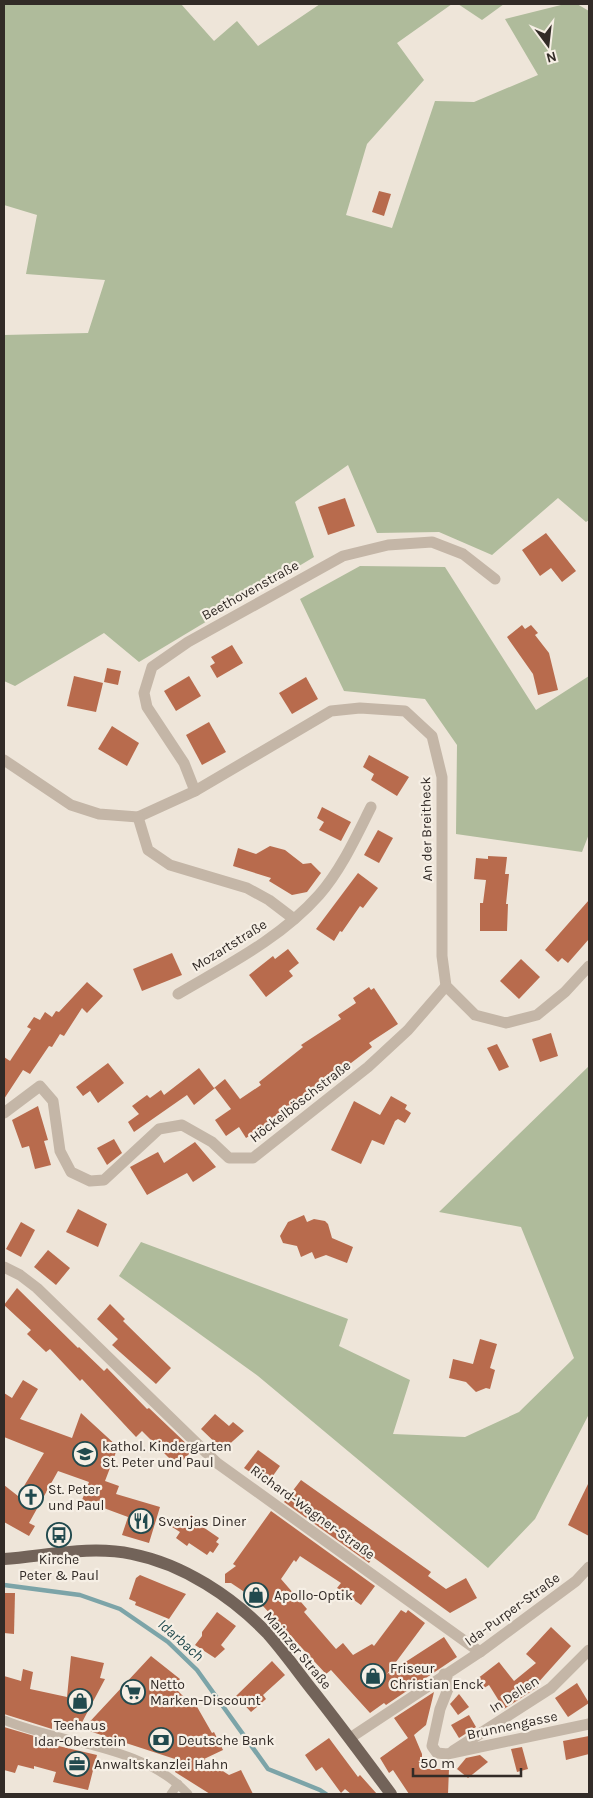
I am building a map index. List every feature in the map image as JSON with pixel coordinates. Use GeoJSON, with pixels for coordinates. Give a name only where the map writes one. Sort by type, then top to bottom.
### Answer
{"type":"FeatureCollection","features":[{"type":"Feature","properties":{"kind":"main road","name":"Mainzer Straße"},"geometry":{"type":"LineString","coordinates":[[4,1558],[102,1550],[133,1554],[187,1574],[222,1595],[268,1635],[350,1738],[391,1794]]}},
{"type":"Feature","properties":{"kind":"street","name":"Beethovenstraße"},"geometry":{"type":"LineString","coordinates":[[195,791],[184,764],[146,707],[144,693],[152,667],[166,657],[188,642],[343,556],[388,545],[432,542],[463,554],[495,579]]}},
{"type":"Feature","properties":{"kind":"street","name":"An der Breitheck"},"geometry":{"type":"LineString","coordinates":[[138,818],[195,791],[331,711],[360,708],[405,711],[432,736],[442,777],[442,956],[446,986]]}},
{"type":"Feature","properties":{"kind":"street"},"geometry":{"type":"LineString","coordinates":[[4,760],[71,805],[100,814],[138,818]]}},
{"type":"Feature","properties":{"kind":"street","name":"Mozartstraße"},"geometry":{"type":"LineString","coordinates":[[178,994],[260,946],[294,919],[319,895],[348,853],[371,807]]}},
{"type":"Feature","properties":{"kind":"street","name":"Mozartstraße"},"geometry":{"type":"LineString","coordinates":[[138,818],[148,850],[170,865],[247,888],[270,900],[294,919]]}},
{"type":"Feature","properties":{"kind":"street"},"geometry":{"type":"LineString","coordinates":[[446,986],[475,1015],[506,1023],[537,1015],[565,992],[589,966]]}},
{"type":"Feature","properties":{"kind":"street","name":"Höckelböschstraße"},"geometry":{"type":"LineString","coordinates":[[4,1113],[40,1086],[53,1101],[60,1151],[67,1165],[71,1172],[90,1181],[104,1180],[159,1129],[182,1124],[212,1142],[229,1158],[253,1158],[368,1067],[408,1030],[446,986]]}},
{"type":"Feature","properties":{"kind":"street","name":"Richard-Wagner-Straße"},"geometry":{"type":"LineString","coordinates":[[4,1267],[20,1275],[37,1288],[217,1463],[480,1652]]}},
{"type":"Feature","properties":{"kind":"street","name":"Ida-Purper-Straße"},"geometry":{"type":"LineString","coordinates":[[350,1738],[444,1674],[480,1652],[576,1581],[589,1567]]}},
{"type":"Feature","properties":{"kind":"street","name":"In Dellen"},"geometry":{"type":"LineString","coordinates":[[447,1754],[551,1688],[589,1650]]}},
{"type":"Feature","properties":{"kind":"street"},"geometry":{"type":"LineString","coordinates":[[444,1674],[450,1684],[440,1708],[432,1746],[437,1753],[447,1754]]}},
{"type":"Feature","properties":{"kind":"street"},"geometry":{"type":"LineString","coordinates":[[4,1720],[140,1761],[178,1784],[188,1794]]}},
{"type":"Feature","properties":{"kind":"street","name":"Brunnengasse"},"geometry":{"type":"LineString","coordinates":[[447,1754],[589,1724]]}},
{"type":"Feature","properties":{"kind":"street"},"geometry":{"type":"LineString","coordinates":[[171,1794],[178,1784]]}},
{"type":"Feature","properties":{"kind":"green space"},"geometry":{"type":"Polygon","coordinates":[[[4,4],[181,4],[214,41],[237,21],[258,46],[320,4],[452,4],[397,43],[424,80],[367,144],[346,215],[392,228],[435,101],[474,102],[538,75],[505,19],[565,4],[577,4],[589,11],[589,520],[586,522],[558,498],[492,555],[439,532],[377,533],[348,465],[295,502],[314,557],[139,662],[104,633],[15,686],[4,681],[4,335],[88,333],[105,280],[26,274],[37,215],[4,205],[4,4]]]}},
{"type":"Feature","properties":{"kind":"green space"},"geometry":{"type":"Polygon","coordinates":[[[458,4],[504,4],[482,20],[458,4]]]}},
{"type":"Feature","properties":{"kind":"green space"},"geometry":{"type":"Polygon","coordinates":[[[360,566],[445,567],[536,710],[589,676],[589,834],[582,852],[456,834],[457,745],[425,699],[344,691],[300,599],[360,566]]]}},
{"type":"Feature","properties":{"kind":"green space"},"geometry":{"type":"Polygon","coordinates":[[[589,1066],[589,1414],[535,1519],[488,1568],[258,1376],[119,1276],[141,1242],[348,1319],[339,1346],[410,1380],[393,1434],[465,1437],[519,1412],[574,1358],[521,1227],[439,1212],[589,1066]]]}},
{"type":"Feature","properties":{"kind":"building"},"geometry":{"type":"Polygon","coordinates":[[[379,191],[391,194],[384,216],[372,212],[379,191]]]}},
{"type":"Feature","properties":{"kind":"building"},"geometry":{"type":"Polygon","coordinates":[[[345,498],[355,526],[328,535],[318,507],[345,498]]]}},
{"type":"Feature","properties":{"kind":"building"},"geometry":{"type":"Polygon","coordinates":[[[546,533],[576,571],[562,582],[551,568],[540,576],[522,550],[546,533]]]}},
{"type":"Feature","properties":{"kind":"building"},"geometry":{"type":"Polygon","coordinates":[[[522,625],[525,629],[531,625],[538,633],[535,635],[549,653],[558,690],[538,695],[533,674],[507,637],[522,625]]]}},
{"type":"Feature","properties":{"kind":"building"},"geometry":{"type":"Polygon","coordinates":[[[232,645],[243,663],[217,678],[210,666],[215,663],[211,657],[232,645]]]}},
{"type":"Feature","properties":{"kind":"building"},"geometry":{"type":"Polygon","coordinates":[[[107,668],[121,671],[118,685],[104,682],[107,668]]]}},
{"type":"Feature","properties":{"kind":"building"},"geometry":{"type":"Polygon","coordinates":[[[74,676],[103,683],[96,712],[67,706],[74,676]]]}},
{"type":"Feature","properties":{"kind":"building"},"geometry":{"type":"Polygon","coordinates":[[[189,676],[201,696],[176,711],[164,691],[189,676]]]}},
{"type":"Feature","properties":{"kind":"building"},"geometry":{"type":"Polygon","coordinates":[[[306,677],[318,699],[292,714],[279,693],[306,677]]]}},
{"type":"Feature","properties":{"kind":"building"},"geometry":{"type":"Polygon","coordinates":[[[209,722],[226,752],[202,765],[186,735],[209,722]]]}},
{"type":"Feature","properties":{"kind":"building"},"geometry":{"type":"Polygon","coordinates":[[[112,726],[139,743],[127,766],[98,749],[112,726]]]}},
{"type":"Feature","properties":{"kind":"building"},"geometry":{"type":"Polygon","coordinates":[[[369,755],[409,777],[397,796],[371,780],[374,774],[363,767],[369,755]]]}},
{"type":"Feature","properties":{"kind":"building"},"geometry":{"type":"Polygon","coordinates":[[[322,807],[351,822],[341,841],[319,830],[324,822],[317,818],[322,807]]]}},
{"type":"Feature","properties":{"kind":"building"},"geometry":{"type":"Polygon","coordinates":[[[378,830],[393,838],[379,863],[364,855],[378,830]]]}},
{"type":"Feature","properties":{"kind":"building"},"geometry":{"type":"Polygon","coordinates":[[[270,846],[285,850],[303,864],[311,863],[321,873],[307,892],[292,895],[269,881],[271,878],[233,866],[238,848],[256,854],[270,846]]]}},
{"type":"Feature","properties":{"kind":"building"},"geometry":{"type":"Polygon","coordinates":[[[488,856],[507,857],[505,874],[509,874],[506,904],[508,904],[507,931],[480,931],[480,903],[483,903],[486,880],[474,879],[476,858],[488,859],[488,856]]]}},
{"type":"Feature","properties":{"kind":"building"},"geometry":{"type":"Polygon","coordinates":[[[358,873],[378,888],[363,908],[360,906],[334,941],[316,929],[358,873]]]}},
{"type":"Feature","properties":{"kind":"building"},"geometry":{"type":"Polygon","coordinates":[[[589,900],[589,939],[568,963],[562,958],[558,962],[545,950],[589,900]]]}},
{"type":"Feature","properties":{"kind":"building"},"geometry":{"type":"Polygon","coordinates":[[[288,949],[299,963],[289,971],[293,976],[266,997],[249,975],[273,956],[275,959],[288,949]]]}},
{"type":"Feature","properties":{"kind":"building"},"geometry":{"type":"Polygon","coordinates":[[[172,953],[182,975],[142,991],[133,969],[172,953]]]}},
{"type":"Feature","properties":{"kind":"building"},"geometry":{"type":"Polygon","coordinates":[[[521,959],[540,977],[519,999],[500,981],[521,959]]]}},
{"type":"Feature","properties":{"kind":"building"},"geometry":{"type":"Polygon","coordinates":[[[87,982],[103,996],[87,1013],[82,1008],[64,1036],[60,1034],[52,1047],[49,1046],[30,1074],[23,1070],[4,1099],[4,1057],[10,1061],[31,1029],[27,1027],[34,1017],[40,1020],[45,1012],[52,1017],[87,982]]]}},
{"type":"Feature","properties":{"kind":"building"},"geometry":{"type":"Polygon","coordinates":[[[369,987],[371,990],[374,988],[398,1024],[369,1043],[372,1047],[317,1089],[320,1092],[274,1128],[270,1123],[246,1138],[239,1127],[226,1136],[215,1120],[231,1109],[215,1088],[194,1105],[187,1095],[134,1132],[128,1122],[139,1114],[132,1106],[147,1095],[150,1098],[161,1090],[164,1095],[199,1068],[214,1088],[225,1079],[240,1099],[261,1085],[259,1082],[303,1047],[301,1045],[341,1019],[338,1015],[356,1003],[353,998],[369,987]]]}},
{"type":"Feature","properties":{"kind":"building"},"geometry":{"type":"Polygon","coordinates":[[[551,1033],[558,1056],[540,1062],[532,1039],[551,1033]]]}},
{"type":"Feature","properties":{"kind":"building"},"geometry":{"type":"Polygon","coordinates":[[[497,1044],[509,1067],[499,1071],[487,1048],[497,1044]]]}},
{"type":"Feature","properties":{"kind":"building"},"geometry":{"type":"Polygon","coordinates":[[[108,1063],[124,1083],[98,1103],[90,1091],[83,1096],[76,1087],[108,1063]]]}},
{"type":"Feature","properties":{"kind":"building"},"geometry":{"type":"Polygon","coordinates":[[[391,1096],[407,1105],[405,1109],[411,1113],[405,1123],[398,1119],[395,1121],[384,1145],[372,1140],[361,1164],[331,1150],[354,1101],[380,1115],[391,1096]]]}},
{"type":"Feature","properties":{"kind":"building"},"geometry":{"type":"Polygon","coordinates":[[[38,1106],[48,1140],[44,1141],[51,1165],[35,1169],[29,1146],[22,1148],[12,1120],[38,1106]]]}},
{"type":"Feature","properties":{"kind":"building"},"geometry":{"type":"Polygon","coordinates":[[[114,1139],[122,1153],[107,1165],[97,1148],[114,1139]]]}},
{"type":"Feature","properties":{"kind":"building"},"geometry":{"type":"Polygon","coordinates":[[[195,1142],[216,1167],[193,1182],[187,1173],[147,1195],[130,1167],[158,1152],[164,1163],[195,1142]]]}},
{"type":"Feature","properties":{"kind":"building"},"geometry":{"type":"Polygon","coordinates":[[[78,1209],[107,1224],[98,1247],[66,1232],[78,1209]]]}},
{"type":"Feature","properties":{"kind":"building"},"geometry":{"type":"Polygon","coordinates":[[[304,1215],[307,1222],[314,1219],[325,1221],[328,1224],[332,1238],[353,1247],[347,1263],[326,1255],[315,1259],[312,1252],[301,1257],[297,1246],[283,1243],[280,1236],[288,1222],[304,1215]]]}},
{"type":"Feature","properties":{"kind":"building"},"geometry":{"type":"Polygon","coordinates":[[[21,1222],[35,1230],[21,1257],[6,1249],[21,1222]]]}},
{"type":"Feature","properties":{"kind":"building"},"geometry":{"type":"Polygon","coordinates":[[[48,1250],[70,1268],[56,1285],[34,1267],[48,1250]]]}},
{"type":"Feature","properties":{"kind":"building"},"geometry":{"type":"Polygon","coordinates":[[[17,1288],[78,1348],[104,1371],[107,1368],[147,1409],[149,1408],[193,1450],[177,1466],[142,1431],[136,1437],[82,1379],[80,1381],[50,1349],[46,1352],[27,1334],[31,1330],[4,1305],[17,1288]]]}},
{"type":"Feature","properties":{"kind":"building"},"geometry":{"type":"Polygon","coordinates":[[[110,1304],[125,1319],[123,1321],[171,1368],[156,1384],[112,1345],[118,1339],[97,1319],[110,1304]]]}},
{"type":"Feature","properties":{"kind":"building"},"geometry":{"type":"Polygon","coordinates":[[[480,1339],[497,1344],[490,1368],[495,1370],[490,1389],[486,1388],[476,1392],[466,1382],[449,1378],[453,1359],[473,1364],[480,1339]]]}},
{"type":"Feature","properties":{"kind":"building"},"geometry":{"type":"Polygon","coordinates":[[[23,1380],[38,1389],[20,1419],[72,1438],[81,1413],[118,1447],[105,1481],[119,1486],[116,1494],[160,1507],[149,1543],[122,1535],[128,1517],[82,1500],[89,1482],[58,1471],[29,1523],[35,1526],[29,1536],[4,1522],[4,1485],[18,1496],[44,1453],[4,1437],[4,1393],[12,1398],[23,1380]]]}},
{"type":"Feature","properties":{"kind":"building"},"geometry":{"type":"Polygon","coordinates":[[[215,1414],[229,1426],[233,1422],[244,1431],[223,1450],[201,1429],[215,1414]]]}},
{"type":"Feature","properties":{"kind":"building"},"geometry":{"type":"Polygon","coordinates":[[[258,1450],[280,1466],[267,1484],[244,1468],[258,1450]]]}},
{"type":"Feature","properties":{"kind":"building"},"geometry":{"type":"Polygon","coordinates":[[[301,1480],[431,1572],[428,1576],[446,1589],[466,1578],[477,1598],[450,1613],[373,1557],[369,1563],[284,1502],[301,1480]]]}},
{"type":"Feature","properties":{"kind":"building"},"geometry":{"type":"Polygon","coordinates":[[[589,1482],[589,1536],[568,1525],[589,1482]]]}},
{"type":"Feature","properties":{"kind":"building"},"geometry":{"type":"Polygon","coordinates":[[[271,1511],[375,1586],[361,1605],[337,1588],[341,1583],[300,1556],[296,1562],[294,1560],[281,1579],[307,1609],[304,1612],[336,1649],[343,1643],[353,1655],[372,1644],[374,1646],[401,1610],[406,1613],[408,1610],[425,1623],[387,1674],[444,1637],[457,1657],[386,1705],[384,1703],[370,1713],[331,1670],[326,1674],[262,1605],[256,1605],[255,1599],[231,1583],[225,1583],[225,1574],[236,1566],[233,1564],[271,1511]]]}},
{"type":"Feature","properties":{"kind":"building"},"geometry":{"type":"Polygon","coordinates":[[[191,1515],[205,1525],[203,1527],[219,1538],[216,1542],[219,1544],[213,1553],[210,1551],[207,1555],[189,1543],[187,1546],[176,1538],[180,1532],[172,1527],[179,1517],[186,1522],[191,1515]]]}},
{"type":"Feature","properties":{"kind":"building"},"geometry":{"type":"Polygon","coordinates":[[[140,1575],[186,1594],[169,1619],[135,1605],[136,1602],[129,1599],[136,1578],[140,1575]]]}},
{"type":"Feature","properties":{"kind":"building"},"geometry":{"type":"Polygon","coordinates":[[[4,1593],[15,1593],[14,1634],[4,1633],[4,1593]]]}},
{"type":"Feature","properties":{"kind":"building"},"geometry":{"type":"Polygon","coordinates":[[[217,1612],[236,1626],[221,1645],[225,1649],[215,1658],[195,1645],[217,1612]]]}},
{"type":"Feature","properties":{"kind":"building"},"geometry":{"type":"Polygon","coordinates":[[[551,1627],[571,1646],[536,1685],[538,1687],[504,1709],[489,1685],[484,1688],[477,1679],[499,1662],[514,1681],[536,1663],[526,1654],[551,1627]]]}},
{"type":"Feature","properties":{"kind":"building"},"geometry":{"type":"Polygon","coordinates":[[[71,1656],[104,1663],[100,1678],[105,1679],[79,1728],[52,1722],[52,1729],[4,1714],[4,1676],[21,1681],[23,1669],[33,1672],[30,1689],[67,1697],[71,1656]]]}},
{"type":"Feature","properties":{"kind":"building"},"geometry":{"type":"Polygon","coordinates":[[[151,1656],[180,1679],[174,1687],[193,1706],[196,1705],[212,1733],[214,1732],[223,1750],[204,1759],[229,1775],[241,1770],[253,1794],[210,1794],[175,1772],[178,1760],[83,1729],[151,1656]]]}},
{"type":"Feature","properties":{"kind":"building"},"geometry":{"type":"Polygon","coordinates":[[[272,1661],[285,1675],[263,1695],[266,1699],[251,1712],[236,1696],[272,1661]]]}},
{"type":"Feature","properties":{"kind":"building"},"geometry":{"type":"Polygon","coordinates":[[[577,1683],[589,1703],[568,1717],[555,1698],[577,1683]]]}},
{"type":"Feature","properties":{"kind":"building"},"geometry":{"type":"Polygon","coordinates":[[[434,1692],[426,1725],[414,1735],[422,1754],[422,1769],[449,1769],[448,1794],[409,1794],[393,1770],[389,1773],[380,1758],[408,1738],[394,1718],[434,1692]]]}},
{"type":"Feature","properties":{"kind":"building"},"geometry":{"type":"Polygon","coordinates":[[[459,1694],[469,1707],[458,1715],[450,1704],[459,1694]]]}},
{"type":"Feature","properties":{"kind":"building"},"geometry":{"type":"Polygon","coordinates":[[[469,1715],[476,1727],[459,1738],[451,1725],[469,1715]]]}},
{"type":"Feature","properties":{"kind":"building"},"geometry":{"type":"Polygon","coordinates":[[[4,1727],[51,1741],[50,1744],[97,1755],[88,1790],[53,1782],[56,1772],[34,1766],[34,1769],[18,1765],[15,1773],[4,1770],[4,1727]]]}},
{"type":"Feature","properties":{"kind":"building"},"geometry":{"type":"Polygon","coordinates":[[[589,1736],[589,1754],[566,1760],[563,1741],[589,1736]]]}},
{"type":"Feature","properties":{"kind":"building"},"geometry":{"type":"Polygon","coordinates":[[[329,1738],[358,1777],[360,1775],[377,1794],[351,1794],[345,1789],[341,1793],[322,1767],[316,1771],[305,1755],[329,1738]]]}},
{"type":"Feature","properties":{"kind":"building"},"geometry":{"type":"Polygon","coordinates":[[[522,1747],[528,1769],[517,1772],[511,1749],[522,1747]]]}},
{"type":"Feature","properties":{"kind":"building"},"geometry":{"type":"Polygon","coordinates":[[[480,1755],[488,1762],[468,1778],[457,1769],[466,1758],[480,1755]]]}},
{"type":"Feature","properties":{"kind":"waterway","name":"Idarbach"},"geometry":{"type":"LineString","coordinates":[[4,1585],[80,1595],[120,1609],[168,1642],[197,1670],[268,1769],[326,1794]]}},
{"type":"Feature","properties":{"kind":"place","name":"kathol. Kindergarten St. Peter und Paul"},"geometry":{"type":"Point","coordinates":[85,1454]}},
{"type":"Feature","properties":{"kind":"place","name":"St. Peter und Paul"},"geometry":{"type":"Point","coordinates":[31,1497]}},
{"type":"Feature","properties":{"kind":"place","name":"Svenjas Diner"},"geometry":{"type":"Point","coordinates":[141,1521]}},
{"type":"Feature","properties":{"kind":"place","name":"Kirche Peter & Paul"},"geometry":{"type":"Point","coordinates":[59,1535]}},
{"type":"Feature","properties":{"kind":"place","name":"Apollo-Optik"},"geometry":{"type":"Point","coordinates":[256,1595]}},
{"type":"Feature","properties":{"kind":"place","name":"Friseur Christian Enck"},"geometry":{"type":"Point","coordinates":[373,1676]}},
{"type":"Feature","properties":{"kind":"place","name":"Netto Marken-Discount"},"geometry":{"type":"Point","coordinates":[133,1692]}},
{"type":"Feature","properties":{"kind":"place","name":"Teehaus Idar-Oberstein"},"geometry":{"type":"Point","coordinates":[80,1701]}},
{"type":"Feature","properties":{"kind":"place","name":"Deutsche Bank"},"geometry":{"type":"Point","coordinates":[161,1740]}},
{"type":"Feature","properties":{"kind":"place","name":"Anwaltskanzlei Hahn"},"geometry":{"type":"Point","coordinates":[77,1764]}}]}
